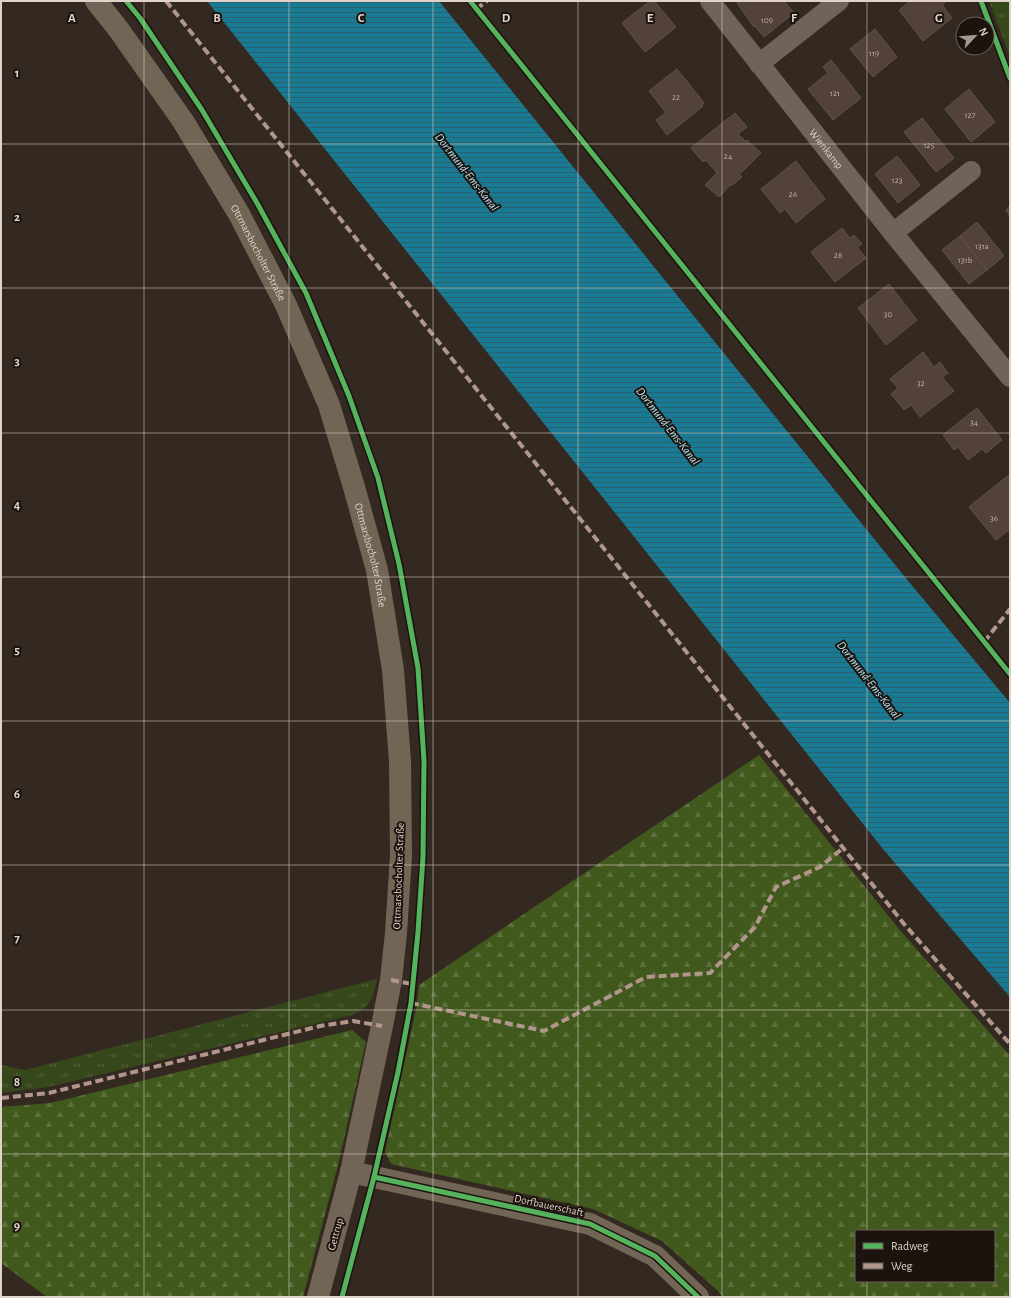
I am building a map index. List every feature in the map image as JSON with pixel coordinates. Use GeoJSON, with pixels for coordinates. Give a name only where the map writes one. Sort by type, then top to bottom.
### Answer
{"type":"FeatureCollection","features":[{"type":"Feature","properties":{"kind":"main road","name":"Ottmarsbocholter Straße"},"geometry":{"type":"LineString","coordinates":[[96,1],[120,30],[183,121],[239,214],[286,305],[329,405],[377,570],[393,670],[400,762],[401,856],[396,933],[391,980],[351,1172]]}},
{"type":"Feature","properties":{"kind":"main road","name":"Gettrup"},"geometry":{"type":"LineString","coordinates":[[318,1297],[351,1172]]}},
{"type":"Feature","properties":{"kind":"main road","name":"Dorfbauerschaft"},"geometry":{"type":"LineString","coordinates":[[351,1172],[590,1224],[655,1256],[698,1297]]}},
{"type":"Feature","properties":{"kind":"street","name":"Wienkamp"},"geometry":{"type":"LineString","coordinates":[[710,1],[893,233],[1010,377]]}},
{"type":"Feature","properties":{"kind":"street"},"geometry":{"type":"LineString","coordinates":[[759,64],[839,1]]}},
{"type":"Feature","properties":{"kind":"street"},"geometry":{"type":"LineString","coordinates":[[893,233],[971,171]]}},
{"type":"Feature","properties":{"kind":"green space"},"geometry":{"type":"Polygon","coordinates":[[[989,1],[1010,1],[1010,57],[995,16],[989,1]]]}},
{"type":"Feature","properties":{"kind":"green space"},"geometry":{"type":"Polygon","coordinates":[[[759,755],[899,929],[1010,1056],[1010,1297],[723,1297],[662,1241],[593,1209],[391,1164],[385,1152],[417,1005],[419,985],[759,755]]]}},
{"type":"Feature","properties":{"kind":"green space"},"geometry":{"type":"Polygon","coordinates":[[[377,979],[370,1001],[358,1012],[352,1015],[48,1087],[1,1093],[1,1065],[25,1070],[377,979]]]}},
{"type":"Feature","properties":{"kind":"green space"},"geometry":{"type":"Polygon","coordinates":[[[352,1030],[366,1042],[337,1169],[303,1297],[47,1297],[1,1263],[1,1107],[50,1103],[352,1030]]]}},
{"type":"Feature","properties":{"kind":"water","name":"Dortmund-Ems-Kanal"},"geometry":{"type":"Polygon","coordinates":[[[207,1],[439,1],[909,582],[1010,703],[1010,997],[883,849],[207,1]]]}},
{"type":"Feature","properties":{"kind":"building"},"geometry":{"type":"Polygon","coordinates":[[[650,1],[654,1],[676,27],[645,52],[622,23],[650,1]]]}},
{"type":"Feature","properties":{"kind":"building"},"geometry":{"type":"Polygon","coordinates":[[[739,1],[784,1],[794,13],[764,37],[755,26],[754,27],[737,3],[739,1]]]}},
{"type":"Feature","properties":{"kind":"building"},"geometry":{"type":"Polygon","coordinates":[[[910,1],[946,1],[942,5],[952,18],[923,41],[899,10],[910,1]]]}},
{"type":"Feature","properties":{"kind":"building"},"geometry":{"type":"Polygon","coordinates":[[[875,29],[897,57],[873,77],[850,49],[875,29]]]}},
{"type":"Feature","properties":{"kind":"building"},"geometry":{"type":"Polygon","coordinates":[[[831,60],[861,98],[833,120],[808,89],[828,73],[823,67],[831,60]]]}},
{"type":"Feature","properties":{"kind":"building"},"geometry":{"type":"Polygon","coordinates":[[[677,69],[704,103],[702,104],[703,106],[667,135],[656,120],[666,113],[649,91],[677,69]]]}},
{"type":"Feature","properties":{"kind":"building"},"geometry":{"type":"Polygon","coordinates":[[[969,89],[995,122],[971,142],[945,109],[969,89]]]}},
{"type":"Feature","properties":{"kind":"building"},"geometry":{"type":"Polygon","coordinates":[[[735,113],[747,127],[738,134],[761,153],[739,175],[742,177],[730,185],[719,197],[705,185],[717,173],[706,160],[703,162],[691,148],[735,113]]]}},
{"type":"Feature","properties":{"kind":"building"},"geometry":{"type":"Polygon","coordinates":[[[922,118],[954,158],[936,172],[904,132],[922,118]]]}},
{"type":"Feature","properties":{"kind":"building"},"geometry":{"type":"Polygon","coordinates":[[[897,156],[920,185],[898,203],[875,174],[897,156]]]}},
{"type":"Feature","properties":{"kind":"building"},"geometry":{"type":"Polygon","coordinates":[[[796,161],[825,199],[796,223],[785,209],[780,213],[761,189],[796,161]]]}},
{"type":"Feature","properties":{"kind":"building"},"geometry":{"type":"Polygon","coordinates":[[[1010,206],[1010,216],[1006,210],[1010,206]]]}},
{"type":"Feature","properties":{"kind":"building"},"geometry":{"type":"Polygon","coordinates":[[[977,222],[1004,256],[987,270],[960,236],[977,222]]]}},
{"type":"Feature","properties":{"kind":"building"},"geometry":{"type":"Polygon","coordinates":[[[842,228],[850,238],[854,235],[862,244],[857,247],[866,258],[835,282],[811,252],[842,228]]]}},
{"type":"Feature","properties":{"kind":"building"},"geometry":{"type":"Polygon","coordinates":[[[960,236],[987,270],[969,284],[942,250],[960,236]]]}},
{"type":"Feature","properties":{"kind":"building"},"geometry":{"type":"Polygon","coordinates":[[[889,284],[917,320],[886,345],[858,308],[889,284]]]}},
{"type":"Feature","properties":{"kind":"building"},"geometry":{"type":"Polygon","coordinates":[[[923,352],[934,367],[940,362],[948,373],[942,377],[954,391],[920,417],[911,405],[904,410],[891,394],[898,388],[890,379],[923,352]]]}},
{"type":"Feature","properties":{"kind":"building"},"geometry":{"type":"Polygon","coordinates":[[[977,408],[1002,440],[986,453],[982,449],[968,460],[958,447],[954,450],[943,435],[977,408]]]}},
{"type":"Feature","properties":{"kind":"building"},"geometry":{"type":"Polygon","coordinates":[[[1010,474],[1010,529],[996,540],[969,507],[1010,474]]]}},
{"type":"Feature","properties":{"kind":"marked path"},"geometry":{"type":"LineString","coordinates":[[166,1],[904,924],[1010,1044]]}},
{"type":"Feature","properties":{"kind":"marked path"},"geometry":{"type":"LineString","coordinates":[[476,9],[487,1]]}},
{"type":"Feature","properties":{"kind":"marked path"},"geometry":{"type":"LineString","coordinates":[[984,642],[1010,609]]}},
{"type":"Feature","properties":{"kind":"marked path"},"geometry":{"type":"LineString","coordinates":[[411,1003],[544,1031],[646,977],[710,973],[755,927],[776,887],[820,867],[843,848]]}},
{"type":"Feature","properties":{"kind":"marked path"},"geometry":{"type":"LineString","coordinates":[[391,980],[412,984]]}},
{"type":"Feature","properties":{"kind":"marked path"},"geometry":{"type":"LineString","coordinates":[[1,1098],[49,1093],[320,1026],[353,1021],[382,1026]]}},
{"type":"Feature","properties":{"kind":"cycle path"},"geometry":{"type":"LineString","coordinates":[[126,1],[140,18],[202,110],[257,203],[306,293],[349,396],[378,478],[399,564],[418,668],[424,761],[423,857],[411,1003],[398,1072],[374,1177],[342,1297]]}},
{"type":"Feature","properties":{"kind":"cycle path"},"geometry":{"type":"LineString","coordinates":[[470,1],[1010,674]]}},
{"type":"Feature","properties":{"kind":"cycle path"},"geometry":{"type":"LineString","coordinates":[[981,1],[1010,78]]}},
{"type":"Feature","properties":{"kind":"cycle path"},"geometry":{"type":"LineString","coordinates":[[374,1177],[590,1224],[655,1256],[698,1297]]}}]}
